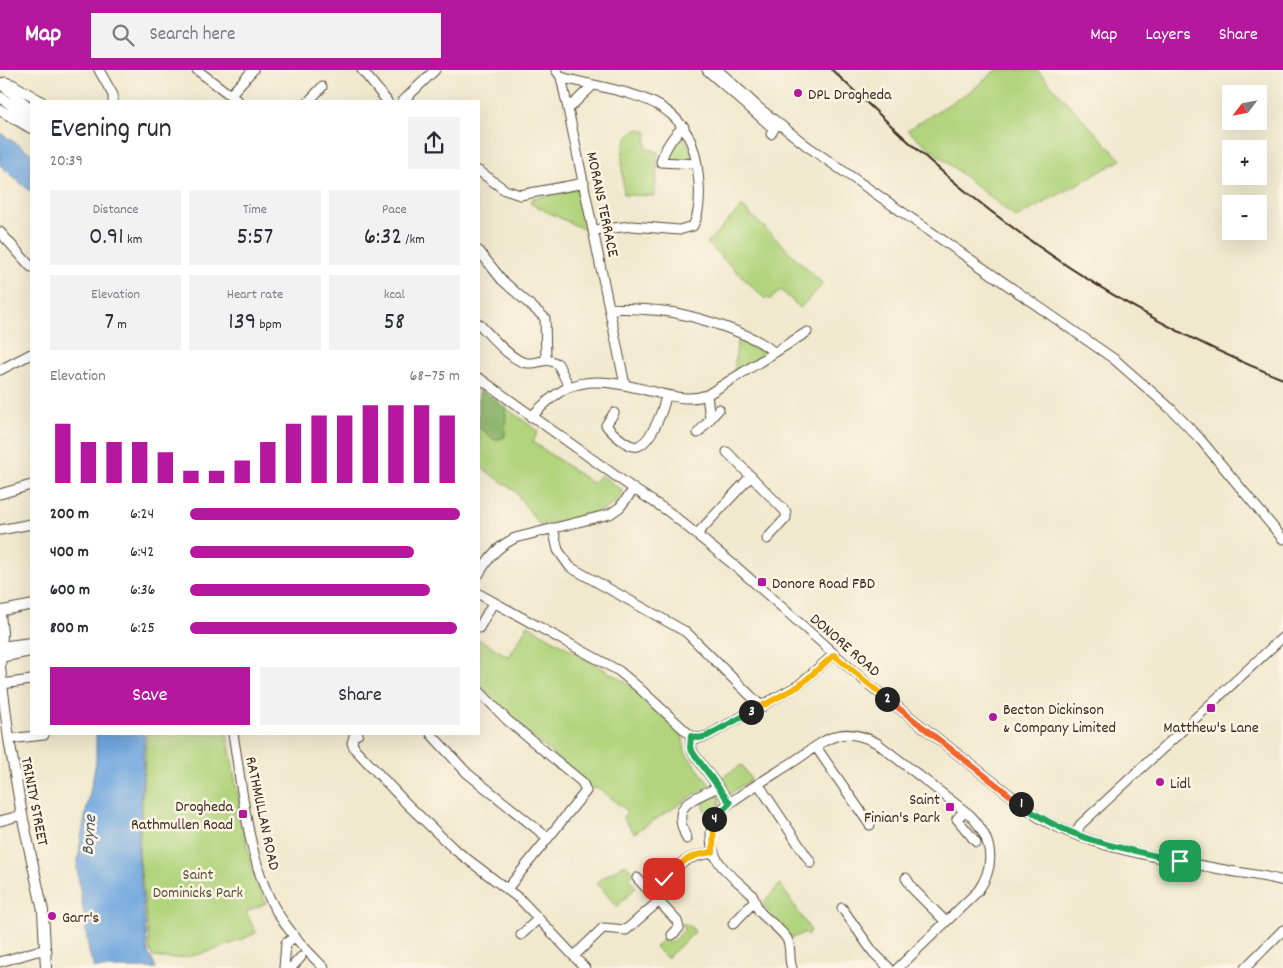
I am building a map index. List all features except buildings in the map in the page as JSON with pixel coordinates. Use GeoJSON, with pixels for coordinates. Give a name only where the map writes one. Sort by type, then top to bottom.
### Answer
{"type":"FeatureCollection","features":[{"type":"Feature","properties":{"kind":"main road"},"geometry":{"type":"LineString","coordinates":[[0,84],[30,108]]}},
{"type":"Feature","properties":{"kind":"main road"},"geometry":{"type":"LineString","coordinates":[[0,97],[30,119]]}},
{"type":"Feature","properties":{"kind":"main road"},"geometry":{"type":"LineString","coordinates":[[0,110],[30,127]]}},
{"type":"Feature","properties":{"kind":"main road","name":"TRINITY STREET"},"geometry":{"type":"LineString","coordinates":[[0,613],[2,684],[9,739],[22,815],[43,911],[47,951],[46,968]]}},
{"type":"Feature","properties":{"kind":"main road"},"geometry":{"type":"LineString","coordinates":[[0,652],[30,643]]}},
{"type":"Feature","properties":{"kind":"main road"},"geometry":{"type":"LineString","coordinates":[[0,652],[30,651]]}},
{"type":"Feature","properties":{"kind":"street"},"geometry":{"type":"LineString","coordinates":[[99,70],[113,100]]}},
{"type":"Feature","properties":{"kind":"street"},"geometry":{"type":"LineString","coordinates":[[197,70],[237,100]]}},
{"type":"Feature","properties":{"kind":"street"},"geometry":{"type":"LineString","coordinates":[[230,95],[253,70]]}},
{"type":"Feature","properties":{"kind":"street"},"geometry":{"type":"LineString","coordinates":[[362,70],[386,100]]}},
{"type":"Feature","properties":{"kind":"street"},"geometry":{"type":"LineString","coordinates":[[404,100],[434,70]]}},
{"type":"Feature","properties":{"kind":"street"},"geometry":{"type":"LineString","coordinates":[[707,70],[721,76],[807,146],[1114,359],[1171,409],[1200,438],[1283,539]]}},
{"type":"Feature","properties":{"kind":"street"},"geometry":{"type":"LineString","coordinates":[[558,74],[592,86],[659,104],[671,112],[684,127],[696,154],[699,196],[694,226],[679,230],[632,226],[594,230]]}},
{"type":"Feature","properties":{"kind":"street","name":"MORANS TERRACE"},"geometry":{"type":"LineString","coordinates":[[558,74],[568,109],[584,183],[625,385]]}},
{"type":"Feature","properties":{"kind":"street"},"geometry":{"type":"LineString","coordinates":[[721,76],[774,130],[771,134]]}},
{"type":"Feature","properties":{"kind":"street"},"geometry":{"type":"LineString","coordinates":[[0,84],[5,82],[12,84],[39,100]]}},
{"type":"Feature","properties":{"kind":"street"},"geometry":{"type":"LineString","coordinates":[[568,109],[592,86]]}},
{"type":"Feature","properties":{"kind":"street"},"geometry":{"type":"LineString","coordinates":[[310,100],[322,87]]}},
{"type":"Feature","properties":{"kind":"street"},"geometry":{"type":"LineString","coordinates":[[684,127],[666,148],[661,162],[698,164]]}},
{"type":"Feature","properties":{"kind":"street"},"geometry":{"type":"LineString","coordinates":[[480,173],[505,190],[520,195],[584,183]]}},
{"type":"Feature","properties":{"kind":"street"},"geometry":{"type":"LineString","coordinates":[[0,232],[30,266]]}},
{"type":"Feature","properties":{"kind":"street"},"geometry":{"type":"LineString","coordinates":[[480,252],[497,274],[545,318],[546,360]]}},
{"type":"Feature","properties":{"kind":"street"},"geometry":{"type":"LineString","coordinates":[[610,308],[669,312],[686,316],[757,340],[773,352]]}},
{"type":"Feature","properties":{"kind":"street"},"geometry":{"type":"LineString","coordinates":[[480,325],[514,358],[522,362],[528,364],[546,360],[553,361],[561,367],[569,387]]}},
{"type":"Feature","properties":{"kind":"street"},"geometry":{"type":"LineString","coordinates":[[531,416],[569,387],[598,383],[625,385],[687,399],[707,395],[807,332]]}},
{"type":"Feature","properties":{"kind":"street"},"geometry":{"type":"LineString","coordinates":[[0,370],[30,355]]}},
{"type":"Feature","properties":{"kind":"street","name":"DONORE ROAD"},"geometry":{"type":"LineString","coordinates":[[480,379],[669,512],[697,534],[834,655],[960,758],[1038,817],[1076,835],[1151,855],[1283,881]]}},
{"type":"Feature","properties":{"kind":"street"},"geometry":{"type":"LineString","coordinates":[[614,413],[606,425],[631,446],[637,447],[660,418],[666,395]]}},
{"type":"Feature","properties":{"kind":"street"},"geometry":{"type":"LineString","coordinates":[[707,395],[710,419]]}},
{"type":"Feature","properties":{"kind":"street"},"geometry":{"type":"LineString","coordinates":[[698,432],[719,409]]}},
{"type":"Feature","properties":{"kind":"street"},"geometry":{"type":"LineString","coordinates":[[727,452],[786,512],[786,518],[768,539]]}},
{"type":"Feature","properties":{"kind":"street"},"geometry":{"type":"LineString","coordinates":[[697,534],[751,476]]}},
{"type":"Feature","properties":{"kind":"street"},"geometry":{"type":"LineString","coordinates":[[0,494],[30,485]]}},
{"type":"Feature","properties":{"kind":"street"},"geometry":{"type":"LineString","coordinates":[[480,572],[490,555],[502,544],[515,538],[616,512],[634,489]]}},
{"type":"Feature","properties":{"kind":"street"},"geometry":{"type":"LineString","coordinates":[[0,530],[30,524]]}},
{"type":"Feature","properties":{"kind":"street"},"geometry":{"type":"LineString","coordinates":[[553,528],[558,550],[562,559],[570,567],[686,632],[762,706]]}},
{"type":"Feature","properties":{"kind":"street"},"geometry":{"type":"LineString","coordinates":[[480,595],[619,672],[691,736],[699,738],[707,736],[799,686],[834,655]]}},
{"type":"Feature","properties":{"kind":"street"},"geometry":{"type":"LineString","coordinates":[[480,626],[493,603]]}},
{"type":"Feature","properties":{"kind":"street"},"geometry":{"type":"LineString","coordinates":[[0,613],[30,605]]}},
{"type":"Feature","properties":{"kind":"street"},"geometry":{"type":"LineString","coordinates":[[1076,835],[1080,825],[1283,637]]}},
{"type":"Feature","properties":{"kind":"street"},"geometry":{"type":"LineString","coordinates":[[2,684],[30,680]]}},
{"type":"Feature","properties":{"kind":"street"},"geometry":{"type":"LineString","coordinates":[[480,691],[508,720],[582,782],[586,791],[507,889]]}},
{"type":"Feature","properties":{"kind":"street"},"geometry":{"type":"LineString","coordinates":[[792,968],[790,946],[786,937],[759,910],[753,897],[721,865],[713,852],[712,823],[716,815],[730,803],[816,747],[840,734],[864,736],[964,810],[982,827],[989,849],[990,867],[986,879],[978,891],[898,968]]}},
{"type":"Feature","properties":{"kind":"street"},"geometry":{"type":"LineString","coordinates":[[9,739],[44,735]]}},
{"type":"Feature","properties":{"kind":"street","name":"RATHMULLAN ROAD"},"geometry":{"type":"LineString","coordinates":[[233,735],[258,867],[274,906],[295,938],[324,968]]}},
{"type":"Feature","properties":{"kind":"street"},"geometry":{"type":"LineString","coordinates":[[356,735],[352,743],[420,816],[454,849],[507,889],[585,968]]}},
{"type":"Feature","properties":{"kind":"street"},"geometry":{"type":"LineString","coordinates":[[433,735],[467,773],[548,838]]}},
{"type":"Feature","properties":{"kind":"street"},"geometry":{"type":"LineString","coordinates":[[691,736],[690,748],[730,803]]}},
{"type":"Feature","properties":{"kind":"street"},"geometry":{"type":"LineString","coordinates":[[816,747],[870,825]]}},
{"type":"Feature","properties":{"kind":"street"},"geometry":{"type":"LineString","coordinates":[[758,785],[811,863]]}},
{"type":"Feature","properties":{"kind":"street"},"geometry":{"type":"LineString","coordinates":[[687,839],[679,823],[681,810],[690,801],[718,787]]}},
{"type":"Feature","properties":{"kind":"street"},"geometry":{"type":"LineString","coordinates":[[964,810],[957,819],[976,842]]}},
{"type":"Feature","properties":{"kind":"street"},"geometry":{"type":"LineString","coordinates":[[0,821],[22,815]]}},
{"type":"Feature","properties":{"kind":"street"},"geometry":{"type":"LineString","coordinates":[[651,892],[687,858],[695,854],[713,852]]}},
{"type":"Feature","properties":{"kind":"street"},"geometry":{"type":"LineString","coordinates":[[637,878],[677,921],[679,928],[672,935]]}},
{"type":"Feature","properties":{"kind":"street"},"geometry":{"type":"LineString","coordinates":[[906,878],[913,889],[946,922]]}},
{"type":"Feature","properties":{"kind":"street"},"geometry":{"type":"LineString","coordinates":[[574,956],[603,928],[626,930],[659,901]]}},
{"type":"Feature","properties":{"kind":"street"},"geometry":{"type":"LineString","coordinates":[[733,924],[754,902]]}},
{"type":"Feature","properties":{"kind":"street"},"geometry":{"type":"LineString","coordinates":[[842,908],[873,952],[889,968]]}},
{"type":"Feature","properties":{"kind":"street"},"geometry":{"type":"LineString","coordinates":[[521,935],[538,919]]}},
{"type":"Feature","properties":{"kind":"street"},"geometry":{"type":"LineString","coordinates":[[1245,968],[1283,930]]}},
{"type":"Feature","properties":{"kind":"street"},"geometry":{"type":"LineString","coordinates":[[284,968],[286,942],[295,938]]}},
{"type":"Feature","properties":{"kind":"street"},"geometry":{"type":"LineString","coordinates":[[0,962],[37,951],[47,951]]}},
{"type":"Feature","properties":{"kind":"street"},"geometry":{"type":"LineString","coordinates":[[291,968],[301,957]]}},
{"type":"Feature","properties":{"kind":"green space"},"geometry":{"type":"Polygon","coordinates":[[[996,70],[1037,70],[1121,160],[1016,218],[907,130],[972,90],[996,70]]]}},
{"type":"Feature","properties":{"kind":"green space"},"geometry":{"type":"Polygon","coordinates":[[[640,129],[647,132],[646,148],[658,152],[655,196],[624,195],[622,157],[624,147],[632,133],[640,129]]]}},
{"type":"Feature","properties":{"kind":"green space"},"geometry":{"type":"Polygon","coordinates":[[[683,132],[690,147],[693,162],[666,161],[665,153],[683,132]]]}},
{"type":"Feature","properties":{"kind":"green space"},"geometry":{"type":"Polygon","coordinates":[[[576,189],[582,196],[589,230],[587,231],[531,204],[531,200],[534,198],[576,189]]]}},
{"type":"Feature","properties":{"kind":"green space"},"geometry":{"type":"Polygon","coordinates":[[[742,206],[823,284],[800,308],[781,290],[771,299],[764,298],[707,243],[742,206]]]}},
{"type":"Feature","properties":{"kind":"green space"},"geometry":{"type":"Polygon","coordinates":[[[741,339],[758,345],[762,354],[734,373],[737,343],[741,339]]]}},
{"type":"Feature","properties":{"kind":"green space"},"geometry":{"type":"Polygon","coordinates":[[[480,390],[487,393],[506,408],[505,437],[495,440],[480,428],[480,390]]]}},
{"type":"Feature","properties":{"kind":"green space"},"geometry":{"type":"Polygon","coordinates":[[[506,408],[538,431],[533,442],[592,483],[601,475],[622,490],[619,499],[611,506],[588,516],[540,526],[515,491],[480,467],[480,428],[495,440],[504,437],[506,408]]]}},
{"type":"Feature","properties":{"kind":"green space"},"geometry":{"type":"Polygon","coordinates":[[[528,625],[629,684],[682,733],[685,752],[710,785],[634,833],[623,818],[627,811],[600,789],[593,788],[517,724],[480,686],[480,640],[509,657],[528,625]]]}},
{"type":"Feature","properties":{"kind":"green space","name":"Saint Dominicks Park"},"geometry":{"type":"Polygon","coordinates":[[[147,735],[227,735],[247,846],[255,879],[266,903],[246,912],[256,933],[193,956],[179,958],[153,957],[150,951],[139,851],[147,735]]]}},
{"type":"Feature","properties":{"kind":"green space"},"geometry":{"type":"Polygon","coordinates":[[[699,750],[722,777],[742,765],[751,780],[728,795],[696,752],[699,750]]]}},
{"type":"Feature","properties":{"kind":"green space"},"geometry":{"type":"Polygon","coordinates":[[[716,792],[720,798],[720,804],[710,817],[704,810],[704,798],[716,792]]]}},
{"type":"Feature","properties":{"kind":"green space"},"geometry":{"type":"Polygon","coordinates":[[[625,864],[635,873],[629,879],[636,887],[617,907],[596,882],[625,864]]]}},
{"type":"Feature","properties":{"kind":"green space"},"geometry":{"type":"Polygon","coordinates":[[[780,884],[811,931],[807,935],[805,933],[792,938],[762,904],[780,884]]]}},
{"type":"Feature","properties":{"kind":"green space"},"geometry":{"type":"Polygon","coordinates":[[[682,924],[687,924],[694,930],[694,933],[667,958],[655,947],[664,938],[668,942],[673,941],[684,930],[682,924]]]}},
{"type":"Feature","properties":{"kind":"water"},"geometry":{"type":"Polygon","coordinates":[[[0,133],[30,152],[30,191],[0,165],[0,133]]]}},
{"type":"Feature","properties":{"kind":"water","name":"Boyne"},"geometry":{"type":"Polygon","coordinates":[[[96,735],[145,735],[138,852],[148,953],[156,968],[94,968],[89,952],[77,868],[81,837],[96,762],[96,735]]]}},
{"type":"Feature","properties":{"kind":"railway"},"geometry":{"type":"LineString","coordinates":[[832,70],[910,143],[995,215],[1073,270],[1113,295],[1196,340],[1283,379]]}},
{"type":"Feature","properties":{"kind":"place","name":"DPL Drogheda"},"geometry":{"type":"Point","coordinates":[798,93]}},
{"type":"Feature","properties":{"kind":"place","name":"Donore Road FBD"},"geometry":{"type":"Point","coordinates":[762,582]}},
{"type":"Feature","properties":{"kind":"place","name":"Matthew's Lane"},"geometry":{"type":"Point","coordinates":[1211,708]}},
{"type":"Feature","properties":{"kind":"place","name":"Becton Dickinson & Company Limited"},"geometry":{"type":"Point","coordinates":[993,717]}},
{"type":"Feature","properties":{"kind":"place","name":"Lidl"},"geometry":{"type":"Point","coordinates":[1160,782]}},
{"type":"Feature","properties":{"kind":"place","name":"Saint Finian's Park"},"geometry":{"type":"Point","coordinates":[950,807]}},
{"type":"Feature","properties":{"kind":"place","name":"Drogheda Rathmullen Road"},"geometry":{"type":"Point","coordinates":[243,814]}},
{"type":"Feature","properties":{"kind":"place","name":"Garr's"},"geometry":{"type":"Point","coordinates":[52,916]}},
{"type":"Feature","properties":{"kind":"route"},"geometry":{"type":"LineString","coordinates":[[664,879],[687,858],[695,854],[713,852],[712,823],[716,815],[730,803],[706,774],[690,748],[691,736],[699,738],[707,736],[799,686],[834,655],[960,758],[1038,817],[1076,835],[1180,861]]}}]}
